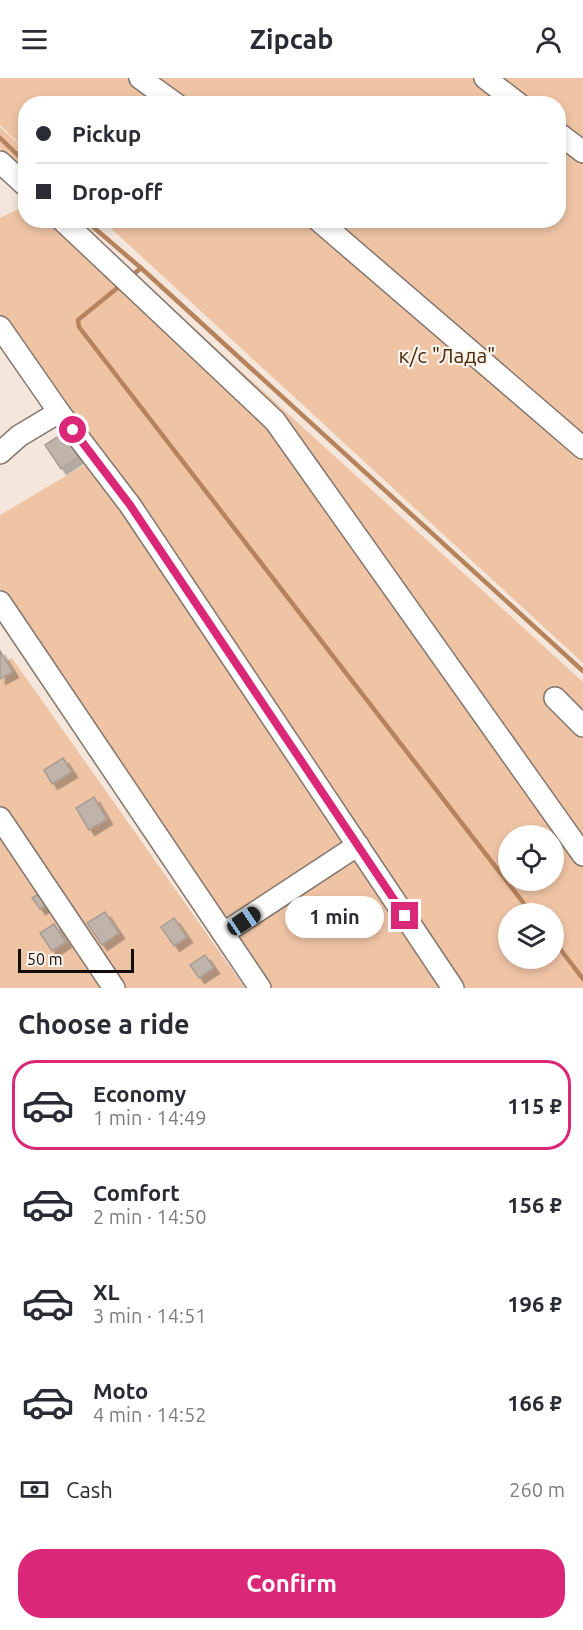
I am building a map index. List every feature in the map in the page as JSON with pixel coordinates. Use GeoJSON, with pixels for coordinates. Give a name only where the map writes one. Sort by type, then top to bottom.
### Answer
{"type":"FeatureCollection","features":[{"type":"Feature","properties":{"kind":"lane"},"geometry":{"type":"LineString","coordinates":[[140,78],[165,96]]}},
{"type":"Feature","properties":{"kind":"lane"},"geometry":{"type":"LineString","coordinates":[[485,78],[509,96]]}},
{"type":"Feature","properties":{"kind":"lane"},"geometry":{"type":"LineString","coordinates":[[566,139],[583,152]]}},
{"type":"Feature","properties":{"kind":"lane"},"geometry":{"type":"LineString","coordinates":[[0,162],[18,179]]}},
{"type":"Feature","properties":{"kind":"lane"},"geometry":{"type":"LineString","coordinates":[[71,228],[275,421],[583,855]]}},
{"type":"Feature","properties":{"kind":"lane"},"geometry":{"type":"LineString","coordinates":[[327,228],[583,448]]}},
{"type":"Feature","properties":{"kind":"lane"},"geometry":{"type":"LineString","coordinates":[[0,327],[59,412],[130,505],[453,988]]}},
{"type":"Feature","properties":{"kind":"lane"},"geometry":{"type":"LineString","coordinates":[[0,453],[19,436],[59,412]]}},
{"type":"Feature","properties":{"kind":"lane"},"geometry":{"type":"LineString","coordinates":[[0,602],[260,988]]}},
{"type":"Feature","properties":{"kind":"lane"},"geometry":{"type":"LineString","coordinates":[[555,699],[583,726]]}},
{"type":"Feature","properties":{"kind":"lane"},"geometry":{"type":"LineString","coordinates":[[0,818],[114,988]]}},
{"type":"Feature","properties":{"kind":"lane"},"geometry":{"type":"LineString","coordinates":[[224,933],[358,844]]}},
{"type":"Feature","properties":{"kind":"green space","name":"к/с \"Лада\""},"geometry":{"type":"Polygon","coordinates":[[[0,78],[583,78],[583,663],[111,228],[566,228],[566,96],[18,96],[18,142],[0,125],[0,78]]]}},
{"type":"Feature","properties":{"kind":"green space"},"geometry":{"type":"Polygon","coordinates":[[[0,127],[18,144],[18,166],[0,148],[0,127]]]}},
{"type":"Feature","properties":{"kind":"green space"},"geometry":{"type":"Polygon","coordinates":[[[18,209],[18,228],[84,228],[583,682],[583,988],[271,988],[0,588],[0,515],[98,457],[0,316],[0,218],[18,209]]]}},
{"type":"Feature","properties":{"kind":"green space"},"geometry":{"type":"Polygon","coordinates":[[[12,658],[245,988],[0,988],[0,665],[12,658]]]}},
{"type":"Feature","properties":{"kind":"building"},"geometry":{"type":"Polygon","coordinates":[[[63,433],[79,457],[61,469],[45,445],[63,433]]]}},
{"type":"Feature","properties":{"kind":"building"},"geometry":{"type":"Polygon","coordinates":[[[0,651],[13,672],[0,679],[0,651]]]}},
{"type":"Feature","properties":{"kind":"building"},"geometry":{"type":"Polygon","coordinates":[[[63,758],[72,772],[52,784],[44,770],[63,758]]]}},
{"type":"Feature","properties":{"kind":"building"},"geometry":{"type":"Polygon","coordinates":[[[94,797],[107,819],[89,830],[76,808],[94,797]]]}},
{"type":"Feature","properties":{"kind":"building"},"geometry":{"type":"Polygon","coordinates":[[[40,893],[47,905],[40,909],[32,898],[40,893]]]}},
{"type":"Feature","properties":{"kind":"building"},"geometry":{"type":"Polygon","coordinates":[[[105,912],[119,933],[102,945],[87,923],[105,912]]]}},
{"type":"Feature","properties":{"kind":"building"},"geometry":{"type":"Polygon","coordinates":[[[174,918],[187,937],[174,946],[161,927],[174,918]]]}},
{"type":"Feature","properties":{"kind":"building"},"geometry":{"type":"Polygon","coordinates":[[[54,924],[66,942],[52,951],[40,933],[54,924]]]}},
{"type":"Feature","properties":{"kind":"building"},"geometry":{"type":"Polygon","coordinates":[[[205,955],[214,968],[199,978],[190,965],[205,955]]]}},
{"type":"Feature","properties":{"kind":"waterway"},"geometry":{"type":"LineString","coordinates":[[0,138],[18,155]]}},
{"type":"Feature","properties":{"kind":"waterway"},"geometry":{"type":"LineString","coordinates":[[94,228],[141,268],[130,277]]}},
{"type":"Feature","properties":{"kind":"waterway"},"geometry":{"type":"LineString","coordinates":[[141,268],[583,671]]}},
{"type":"Feature","properties":{"kind":"waterway"},"geometry":{"type":"LineString","coordinates":[[121,285],[78,320],[79,327],[524,903]]}},
{"type":"Feature","properties":{"kind":"waterway"},"geometry":{"type":"LineString","coordinates":[[564,954],[583,979]]}},
{"type":"Feature","properties":{"kind":"route"},"geometry":{"type":"LineString","coordinates":[[73,430],[130,505],[405,916]]}}]}
